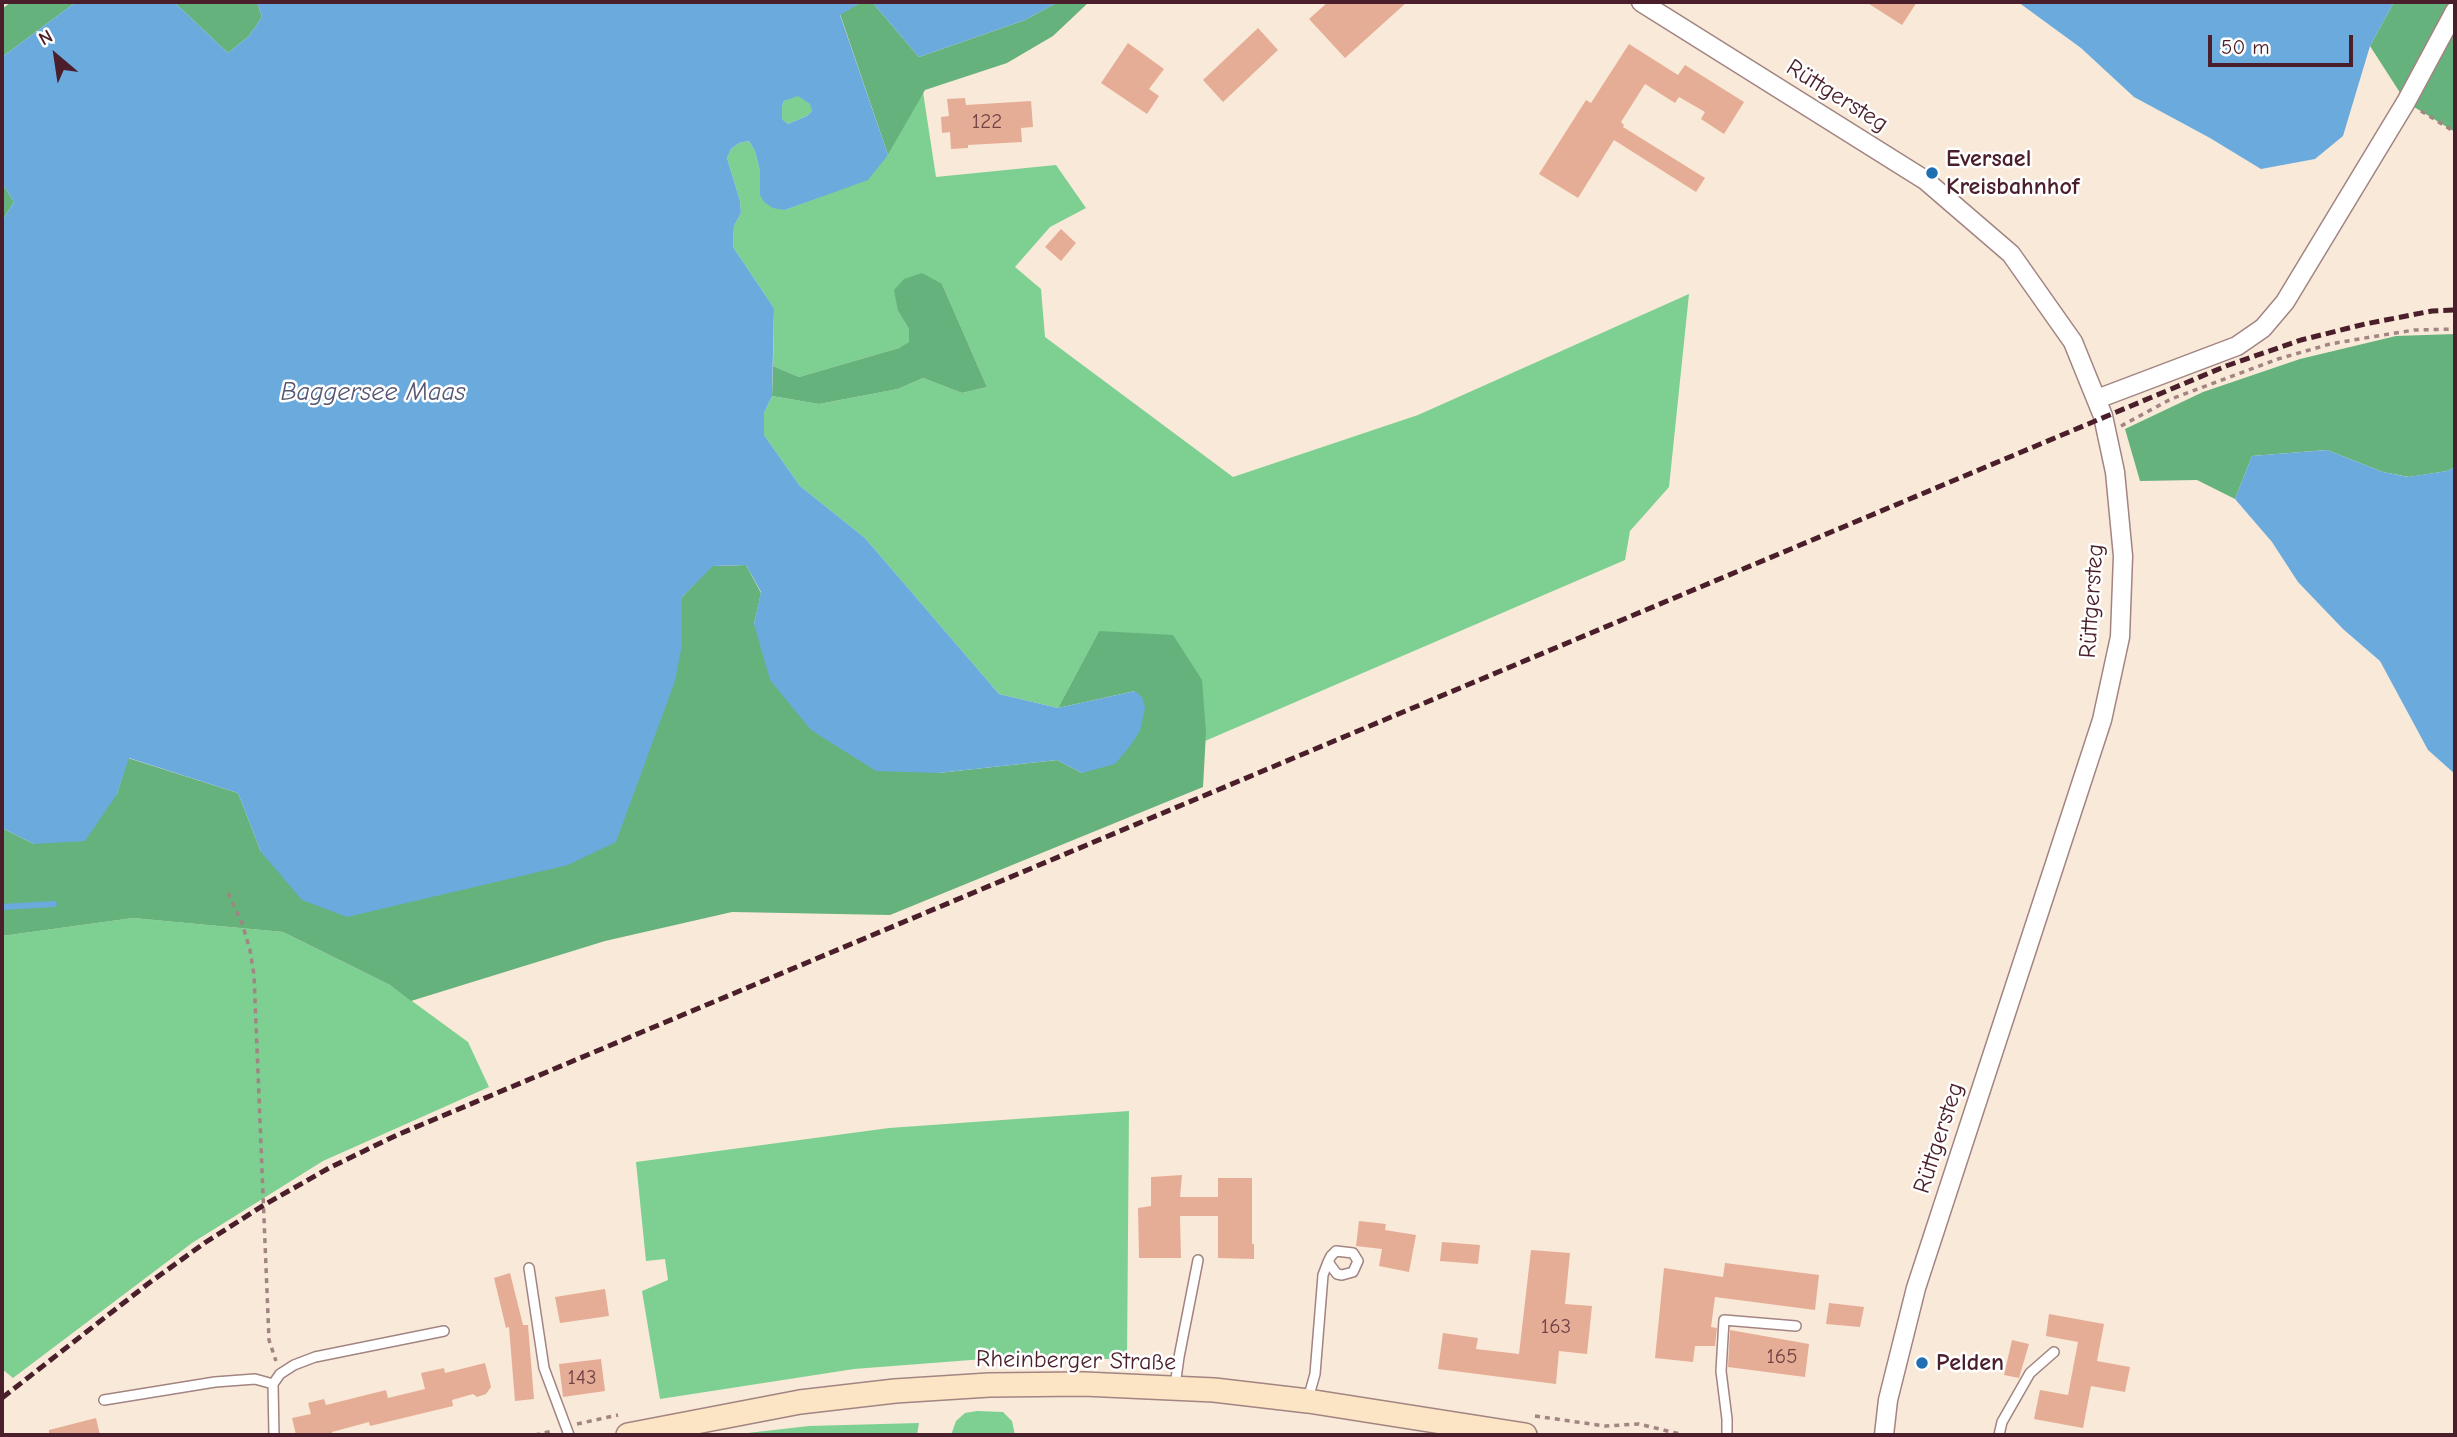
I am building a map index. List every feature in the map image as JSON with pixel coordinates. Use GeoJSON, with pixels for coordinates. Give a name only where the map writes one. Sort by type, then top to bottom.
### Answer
{"type":"FeatureCollection","features":[{"type":"Feature","properties":{"kind":"main road","name":"Rheinberger Straße"},"geometry":{"type":"LineString","coordinates":[[628,1435],[800,1402],[989,1384],[1175,1387],[1308,1401],[1525,1435]]}},
{"type":"Feature","properties":{"kind":"street","name":"Rüttgersteg"},"geometry":{"type":"LineString","coordinates":[[1641,2],[1925,180],[2011,254],[2073,342],[2096,399],[2115,472],[2123,555],[2120,637],[2102,720],[1916,1288],[1888,1399],[1884,1435]]}},
{"type":"Feature","properties":{"kind":"street"},"geometry":{"type":"LineString","coordinates":[[2096,399],[2237,346],[2263,328],[2285,302],[2406,102],[2455,11]]}},
{"type":"Feature","properties":{"kind":"lane"},"geometry":{"type":"LineString","coordinates":[[1175,1387],[1198,1260]]}},
{"type":"Feature","properties":{"kind":"lane"},"geometry":{"type":"LineString","coordinates":[[1308,1401],[1315,1374],[1321,1287],[1328,1262]]}},
{"type":"Feature","properties":{"kind":"lane"},"geometry":{"type":"LineString","coordinates":[[529,1268],[544,1368],[569,1435]]}},
{"type":"Feature","properties":{"kind":"lane"},"geometry":{"type":"LineString","coordinates":[[1727,1435],[1721,1371],[1724,1320],[1796,1326]]}},
{"type":"Feature","properties":{"kind":"lane"},"geometry":{"type":"LineString","coordinates":[[274,1435],[273,1384],[280,1374],[294,1364],[314,1357],[444,1331]]}},
{"type":"Feature","properties":{"kind":"lane"},"geometry":{"type":"LineString","coordinates":[[1999,1435],[2001,1422],[2030,1373],[2054,1352]]}},
{"type":"Feature","properties":{"kind":"lane"},"geometry":{"type":"LineString","coordinates":[[104,1400],[215,1382],[255,1379],[273,1384]]}},
{"type":"Feature","properties":{"kind":"path"},"geometry":{"type":"LineString","coordinates":[[2406,102],[2455,132]]}},
{"type":"Feature","properties":{"kind":"path"},"geometry":{"type":"LineString","coordinates":[[2106,433],[2171,399],[2278,359],[2330,344],[2382,335],[2413,330],[2455,329]]}},
{"type":"Feature","properties":{"kind":"path"},"geometry":{"type":"LineString","coordinates":[[228,893],[244,932],[254,975],[268,1340],[280,1374]]}},
{"type":"Feature","properties":{"kind":"green space"},"geometry":{"type":"Polygon","coordinates":[[[11,2],[76,2],[2,57],[2,9],[11,2]]]}},
{"type":"Feature","properties":{"kind":"green space"},"geometry":{"type":"Polygon","coordinates":[[[174,2],[257,2],[262,17],[249,36],[228,53],[174,2]]]}},
{"type":"Feature","properties":{"kind":"green space"},"geometry":{"type":"Polygon","coordinates":[[[862,2],[872,2],[919,57],[1025,20],[1058,2],[1089,2],[1053,36],[1007,63],[925,90],[888,155],[840,14],[862,2]]]}},
{"type":"Feature","properties":{"kind":"green space"},"geometry":{"type":"Polygon","coordinates":[[[2394,2],[2455,2],[2455,132],[2406,102],[2370,46],[2394,2]]]}},
{"type":"Feature","properties":{"kind":"green space"},"geometry":{"type":"Polygon","coordinates":[[[923,92],[936,177],[1056,165],[1086,208],[1050,227],[1015,267],[1041,289],[1045,337],[1233,477],[1418,415],[1689,294],[1669,487],[1630,531],[1625,560],[1205,741],[1206,733],[1099,631],[1058,708],[999,694],[865,538],[800,486],[764,435],[764,413],[772,396],[819,404],[898,389],[923,378],[962,393],[987,387],[942,284],[898,311],[909,329],[910,342],[899,348],[799,377],[773,366],[774,308],[733,247],[734,226],[741,213],[727,158],[731,149],[739,143],[749,141],[755,151],[760,171],[760,195],[785,210],[820,197],[888,155],[923,92]]]}},
{"type":"Feature","properties":{"kind":"green space"},"geometry":{"type":"Polygon","coordinates":[[[798,95],[811,104],[812,111],[788,124],[782,119],[782,106],[784,101],[798,95]]]}},
{"type":"Feature","properties":{"kind":"green space"},"geometry":{"type":"Polygon","coordinates":[[[2,183],[14,202],[2,221],[2,183]]]}},
{"type":"Feature","properties":{"kind":"green space"},"geometry":{"type":"Polygon","coordinates":[[[922,273],[942,284],[987,387],[962,393],[923,378],[898,389],[819,404],[772,396],[773,366],[799,377],[899,348],[909,342],[909,329],[898,311],[894,290],[904,279],[922,273]]]}},
{"type":"Feature","properties":{"kind":"green space"},"geometry":{"type":"Polygon","coordinates":[[[2455,334],[2455,467],[2447,471],[2409,477],[2383,472],[2327,450],[2252,456],[2235,499],[2197,480],[2140,481],[2125,429],[2203,392],[2300,359],[2396,336],[2455,334]]]}},
{"type":"Feature","properties":{"kind":"green space"},"geometry":{"type":"Polygon","coordinates":[[[746,565],[761,593],[754,624],[938,773],[1057,760],[1082,773],[1135,691],[1058,708],[1099,631],[1173,635],[1202,680],[1206,733],[1203,787],[890,915],[732,912],[605,941],[411,1001],[390,985],[283,932],[133,918],[2,936],[2,828],[34,844],[117,794],[128,758],[238,793],[261,852],[682,644],[682,597],[712,566],[746,565]]]}},
{"type":"Feature","properties":{"kind":"green space"},"geometry":{"type":"Polygon","coordinates":[[[133,918],[283,932],[390,985],[468,1042],[489,1087],[323,1161],[192,1243],[13,1378],[2,1369],[2,936],[133,918]]]}},
{"type":"Feature","properties":{"kind":"green space"},"geometry":{"type":"Polygon","coordinates":[[[1129,1111],[1127,1359],[984,1359],[854,1369],[660,1399],[642,1291],[668,1280],[665,1259],[646,1261],[636,1162],[889,1128],[1129,1111]]]}},
{"type":"Feature","properties":{"kind":"green space"},"geometry":{"type":"Polygon","coordinates":[[[1003,1412],[1012,1421],[1015,1435],[951,1435],[956,1421],[965,1413],[1003,1412]]]}},
{"type":"Feature","properties":{"kind":"green space"},"geometry":{"type":"Polygon","coordinates":[[[919,1423],[917,1435],[730,1435],[809,1426],[919,1423]]]}},
{"type":"Feature","properties":{"kind":"water","name":"Baggersee Maas"},"geometry":{"type":"Polygon","coordinates":[[[76,2],[174,2],[228,53],[249,36],[262,17],[257,2],[862,2],[840,15],[888,155],[868,180],[785,210],[773,208],[764,202],[760,195],[760,171],[755,151],[749,141],[739,143],[731,149],[727,158],[741,213],[734,226],[733,247],[774,308],[772,396],[764,413],[764,435],[800,486],[865,538],[999,694],[1058,708],[1135,691],[1142,697],[1145,708],[1140,731],[1115,764],[1082,773],[1057,760],[938,773],[876,771],[811,730],[770,680],[754,624],[761,592],[746,565],[713,566],[682,597],[682,644],[675,681],[616,842],[568,865],[347,917],[302,900],[261,852],[238,793],[129,758],[117,794],[85,841],[34,844],[2,828],[2,221],[14,202],[2,183],[2,57],[76,2]],[[798,96],[784,101],[782,119],[788,124],[807,116],[812,111],[810,104],[798,96]]]}},
{"type":"Feature","properties":{"kind":"water"},"geometry":{"type":"Polygon","coordinates":[[[872,2],[1058,2],[1025,20],[919,57],[872,2]]]}},
{"type":"Feature","properties":{"kind":"water"},"geometry":{"type":"Polygon","coordinates":[[[2018,2],[2394,2],[2370,46],[2343,136],[2315,159],[2261,169],[2134,97],[2081,48],[2018,2]]]}},
{"type":"Feature","properties":{"kind":"water"},"geometry":{"type":"Polygon","coordinates":[[[2327,450],[2383,472],[2408,477],[2447,471],[2455,467],[2455,774],[2428,750],[2380,661],[2343,629],[2298,582],[2272,542],[2235,499],[2252,456],[2327,450]]]}},
{"type":"Feature","properties":{"kind":"building"},"geometry":{"type":"Polygon","coordinates":[[[1328,2],[1407,2],[1345,58],[1309,19],[1328,2]]]}},
{"type":"Feature","properties":{"kind":"building"},"geometry":{"type":"Polygon","coordinates":[[[1866,2],[1917,2],[1902,25],[1866,2]]]}},
{"type":"Feature","properties":{"kind":"building"},"geometry":{"type":"Polygon","coordinates":[[[1258,28],[1278,50],[1223,102],[1203,80],[1258,28]]]}},
{"type":"Feature","properties":{"kind":"building"},"geometry":{"type":"Polygon","coordinates":[[[1128,43],[1164,69],[1149,89],[1159,96],[1147,114],[1101,83],[1128,43]]]}},
{"type":"Feature","properties":{"kind":"building"},"geometry":{"type":"Polygon","coordinates":[[[1629,44],[1678,75],[1685,65],[1744,102],[1724,134],[1701,119],[1705,112],[1679,97],[1675,103],[1645,84],[1621,122],[1623,127],[1705,178],[1696,192],[1614,140],[1578,198],[1539,174],[1586,100],[1591,103],[1629,44]]]}},
{"type":"Feature","properties":{"kind":"building"},"geometry":{"type":"Polygon","coordinates":[[[965,98],[966,105],[1031,101],[1033,127],[1021,128],[1022,142],[968,145],[968,148],[951,149],[950,132],[942,133],[941,117],[949,116],[947,99],[965,98]]]}},
{"type":"Feature","properties":{"kind":"building"},"geometry":{"type":"Polygon","coordinates":[[[1061,229],[1076,243],[1061,261],[1045,247],[1061,229]]]}},
{"type":"Feature","properties":{"kind":"building"},"geometry":{"type":"Polygon","coordinates":[[[1182,1175],[1180,1197],[1218,1197],[1218,1178],[1252,1178],[1254,1259],[1218,1258],[1218,1216],[1180,1216],[1181,1258],[1139,1258],[1138,1208],[1151,1206],[1151,1177],[1182,1175]]]}},
{"type":"Feature","properties":{"kind":"building"},"geometry":{"type":"Polygon","coordinates":[[[1359,1221],[1386,1224],[1385,1230],[1416,1235],[1409,1272],[1379,1266],[1382,1249],[1356,1246],[1359,1221]]]}},
{"type":"Feature","properties":{"kind":"building"},"geometry":{"type":"Polygon","coordinates":[[[1442,1242],[1480,1245],[1478,1264],[1440,1261],[1442,1242]]]}},
{"type":"Feature","properties":{"kind":"building"},"geometry":{"type":"Polygon","coordinates":[[[1531,1250],[1570,1253],[1565,1304],[1592,1306],[1587,1354],[1559,1351],[1556,1384],[1438,1369],[1443,1333],[1478,1338],[1476,1349],[1519,1354],[1531,1250]]]}},
{"type":"Feature","properties":{"kind":"building"},"geometry":{"type":"Polygon","coordinates":[[[1725,1263],[1819,1275],[1815,1310],[1715,1297],[1711,1327],[1717,1328],[1715,1346],[1695,1346],[1693,1362],[1655,1358],[1664,1268],[1723,1277],[1725,1263]]]}},
{"type":"Feature","properties":{"kind":"building"},"geometry":{"type":"Polygon","coordinates":[[[510,1273],[523,1325],[528,1325],[534,1399],[515,1401],[509,1327],[506,1328],[494,1278],[510,1273]]]}},
{"type":"Feature","properties":{"kind":"building"},"geometry":{"type":"Polygon","coordinates":[[[605,1289],[609,1316],[560,1323],[555,1297],[605,1289]]]}},
{"type":"Feature","properties":{"kind":"building"},"geometry":{"type":"Polygon","coordinates":[[[1829,1303],[1864,1307],[1860,1327],[1826,1324],[1829,1303]]]}},
{"type":"Feature","properties":{"kind":"building"},"geometry":{"type":"Polygon","coordinates":[[[2049,1314],[2104,1324],[2097,1361],[2130,1367],[2125,1392],[2091,1386],[2083,1428],[2034,1419],[2040,1390],[2068,1395],[2078,1342],[2046,1336],[2049,1314]]]}},
{"type":"Feature","properties":{"kind":"building"},"geometry":{"type":"Polygon","coordinates":[[[1730,1330],[1809,1344],[1805,1377],[1728,1367],[1730,1330]]]}},
{"type":"Feature","properties":{"kind":"building"},"geometry":{"type":"Polygon","coordinates":[[[2012,1340],[2029,1344],[2019,1378],[2004,1375],[2012,1340]]]}},
{"type":"Feature","properties":{"kind":"building"},"geometry":{"type":"Polygon","coordinates":[[[601,1359],[605,1391],[563,1397],[559,1364],[601,1359]]]}},
{"type":"Feature","properties":{"kind":"building"},"geometry":{"type":"Polygon","coordinates":[[[485,1363],[491,1387],[486,1394],[477,1397],[473,1394],[452,1400],[453,1406],[370,1426],[369,1422],[332,1432],[333,1435],[296,1435],[292,1418],[311,1414],[308,1403],[324,1399],[326,1405],[386,1390],[388,1398],[425,1389],[421,1373],[444,1368],[445,1373],[485,1363]]]}},
{"type":"Feature","properties":{"kind":"building"},"geometry":{"type":"Polygon","coordinates":[[[96,1418],[100,1435],[49,1435],[49,1430],[96,1418]]]}},
{"type":"Feature","properties":{"kind":"waterway"},"geometry":{"type":"LineString","coordinates":[[2,907],[54,904]]}},
{"type":"Feature","properties":{"kind":"railway"},"geometry":{"type":"LineString","coordinates":[[2,1398],[206,1242],[329,1168],[397,1135],[2226,366],[2301,340],[2365,324],[2432,311],[2455,310]]}},
{"type":"Feature","properties":{"kind":"place","name":"Eversael Kreisbahnhof"},"geometry":{"type":"Point","coordinates":[1932,173]}},
{"type":"Feature","properties":{"kind":"place","name":"Pelden"},"geometry":{"type":"Point","coordinates":[1922,1363]}}]}
